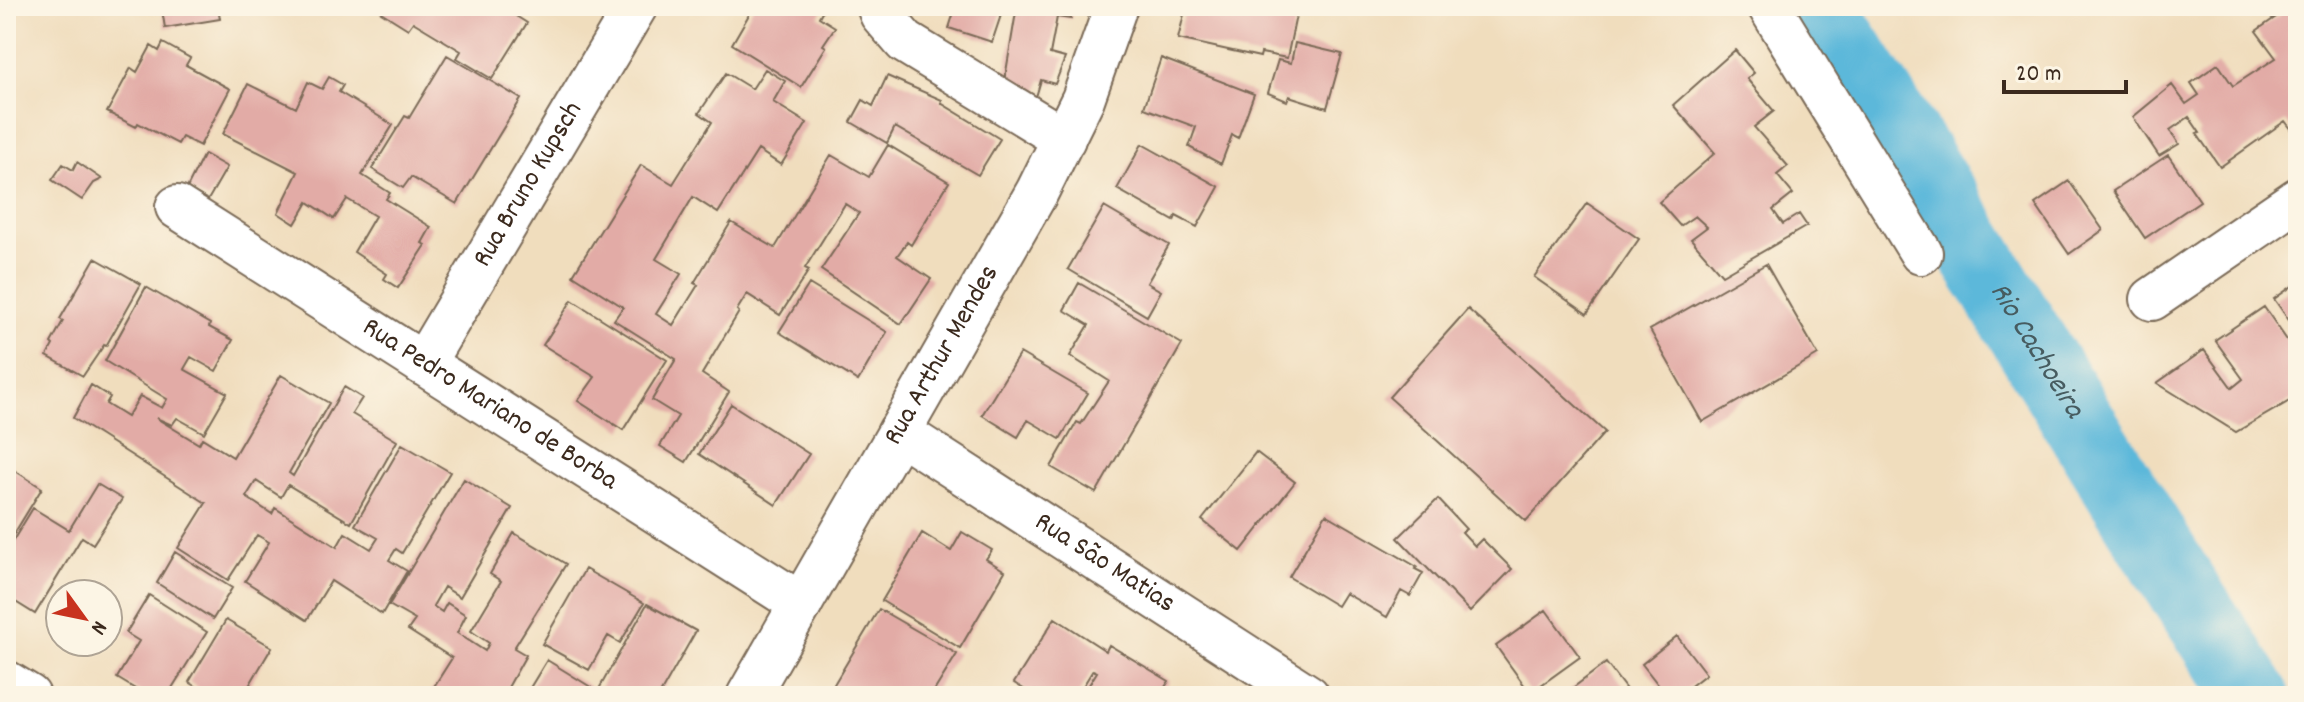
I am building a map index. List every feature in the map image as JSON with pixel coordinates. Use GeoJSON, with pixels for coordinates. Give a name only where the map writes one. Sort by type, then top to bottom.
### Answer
{"type":"FeatureCollection","features":[{"type":"Feature","properties":{"kind":"street","name":"Rua Bruno Kupsch"},"geometry":{"type":"LineString","coordinates":[[423,364],[636,6]]}},
{"type":"Feature","properties":{"kind":"street"},"geometry":{"type":"LineString","coordinates":[[878,6],[881,14],[905,42],[1064,139]]}},
{"type":"Feature","properties":{"kind":"street","name":"Rua Arthur Mendes"},"geometry":{"type":"LineString","coordinates":[[748,696],[1037,192],[1104,47],[1116,6]]}},
{"type":"Feature","properties":{"kind":"street"},"geometry":{"type":"LineString","coordinates":[[1769,6],[1921,253]]}},
{"type":"Feature","properties":{"kind":"street"},"geometry":{"type":"LineString","coordinates":[[2152,299],[2298,199]]}},
{"type":"Feature","properties":{"kind":"street","name":"Rua Pedro Mariano de Borba"},"geometry":{"type":"LineString","coordinates":[[177,207],[801,604]]}},
{"type":"Feature","properties":{"kind":"street","name":"Rua São Matias"},"geometry":{"type":"LineString","coordinates":[[899,432],[1308,696]]}},
{"type":"Feature","properties":{"kind":"street"},"geometry":{"type":"LineString","coordinates":[[6,682],[29,696]]}},
{"type":"Feature","properties":{"kind":"building"},"geometry":{"type":"Polygon","coordinates":[[[173,6],[218,6],[220,19],[165,28],[162,10],[173,6]]]}},
{"type":"Feature","properties":{"kind":"building"},"geometry":{"type":"Polygon","coordinates":[[[385,6],[500,6],[527,23],[492,79],[457,58],[461,51],[413,22],[408,29],[381,12],[385,6]]]}},
{"type":"Feature","properties":{"kind":"building"},"geometry":{"type":"Polygon","coordinates":[[[754,6],[825,6],[819,17],[835,27],[801,87],[732,44],[754,6]]]}},
{"type":"Feature","properties":{"kind":"building"},"geometry":{"type":"Polygon","coordinates":[[[956,6],[1004,6],[992,42],[949,28],[956,6]]]}},
{"type":"Feature","properties":{"kind":"building"},"geometry":{"type":"Polygon","coordinates":[[[1017,6],[1073,6],[1071,19],[1057,17],[1050,54],[1065,58],[1055,84],[1041,80],[1036,97],[1004,84],[1017,6]]]}},
{"type":"Feature","properties":{"kind":"building"},"geometry":{"type":"Polygon","coordinates":[[[1186,6],[1298,6],[1287,58],[1261,53],[1260,57],[1178,39],[1186,6]]]}},
{"type":"Feature","properties":{"kind":"building"},"geometry":{"type":"Polygon","coordinates":[[[2292,6],[2298,6],[2298,126],[2292,130],[2285,121],[2220,167],[2189,117],[2170,130],[2179,144],[2159,156],[2133,117],[2172,85],[2186,104],[2199,95],[2191,83],[2218,64],[2233,86],[2276,58],[2256,31],[2292,6]]]}},
{"type":"Feature","properties":{"kind":"building"},"geometry":{"type":"Polygon","coordinates":[[[163,43],[190,58],[186,65],[230,89],[200,146],[182,137],[178,144],[138,123],[136,127],[107,112],[131,68],[137,72],[151,46],[159,51],[163,43]]]}},
{"type":"Feature","properties":{"kind":"building"},"geometry":{"type":"Polygon","coordinates":[[[1295,43],[1342,54],[1327,108],[1289,96],[1287,101],[1268,93],[1278,60],[1291,63],[1295,43]]]}},
{"type":"Feature","properties":{"kind":"building"},"geometry":{"type":"Polygon","coordinates":[[[1735,50],[1754,73],[1747,79],[1774,111],[1754,127],[1788,166],[1777,175],[1793,194],[1773,210],[1783,224],[1799,214],[1807,226],[1722,275],[1691,239],[1707,227],[1695,216],[1680,226],[1659,202],[1715,153],[1673,105],[1735,50]]]}},
{"type":"Feature","properties":{"kind":"building"},"geometry":{"type":"Polygon","coordinates":[[[447,55],[521,99],[457,204],[411,177],[403,188],[372,169],[405,116],[409,118],[447,55]]]}},
{"type":"Feature","properties":{"kind":"building"},"geometry":{"type":"Polygon","coordinates":[[[1161,58],[1254,94],[1238,138],[1232,135],[1221,164],[1189,147],[1196,127],[1144,108],[1161,58]]]}},
{"type":"Feature","properties":{"kind":"building"},"geometry":{"type":"Polygon","coordinates":[[[765,69],[785,81],[773,102],[807,123],[781,165],[758,150],[718,213],[693,197],[656,259],[681,274],[656,314],[673,325],[731,222],[775,248],[831,155],[869,177],[888,145],[949,182],[911,245],[907,242],[897,256],[931,279],[901,324],[821,270],[859,213],[845,204],[780,315],[747,294],[737,310],[739,312],[702,374],[729,392],[686,462],[660,446],[678,416],[652,400],[676,359],[614,320],[623,307],[573,275],[641,165],[673,184],[712,122],[699,113],[726,73],[752,89],[765,69]]]}},
{"type":"Feature","properties":{"kind":"building"},"geometry":{"type":"Polygon","coordinates":[[[887,76],[942,100],[941,103],[1000,139],[978,175],[895,127],[887,143],[851,122],[863,100],[873,106],[887,76]]]}},
{"type":"Feature","properties":{"kind":"building"},"geometry":{"type":"Polygon","coordinates":[[[329,77],[343,85],[339,92],[393,125],[362,175],[390,193],[386,199],[431,227],[422,243],[426,245],[398,288],[384,279],[387,274],[354,252],[375,216],[347,199],[334,219],[308,202],[295,224],[278,213],[298,172],[223,134],[248,84],[296,108],[308,82],[322,89],[329,77]]]}},
{"type":"Feature","properties":{"kind":"building"},"geometry":{"type":"Polygon","coordinates":[[[1142,144],[1219,187],[1197,227],[1176,216],[1174,221],[1117,189],[1142,144]]]}},
{"type":"Feature","properties":{"kind":"building"},"geometry":{"type":"Polygon","coordinates":[[[204,154],[227,167],[208,200],[187,188],[204,154]]]}},
{"type":"Feature","properties":{"kind":"building"},"geometry":{"type":"Polygon","coordinates":[[[2168,155],[2200,201],[2145,238],[2113,191],[2168,155]]]}},
{"type":"Feature","properties":{"kind":"building"},"geometry":{"type":"Polygon","coordinates":[[[77,162],[102,179],[94,183],[82,200],[52,180],[63,164],[73,170],[77,162]]]}},
{"type":"Feature","properties":{"kind":"building"},"geometry":{"type":"Polygon","coordinates":[[[2069,181],[2103,230],[2069,254],[2035,204],[2069,181]]]}},
{"type":"Feature","properties":{"kind":"building"},"geometry":{"type":"Polygon","coordinates":[[[1587,203],[1639,239],[1587,314],[1534,277],[1587,203]]]}},
{"type":"Feature","properties":{"kind":"building"},"geometry":{"type":"Polygon","coordinates":[[[1104,207],[1169,245],[1147,283],[1161,291],[1147,316],[1068,269],[1104,207]]]}},
{"type":"Feature","properties":{"kind":"building"},"geometry":{"type":"Polygon","coordinates":[[[95,258],[141,284],[106,346],[83,376],[47,356],[63,321],[60,319],[95,258]]]}},
{"type":"Feature","properties":{"kind":"building"},"geometry":{"type":"Polygon","coordinates":[[[1766,264],[1818,355],[1702,422],[1650,330],[1766,264]]]}},
{"type":"Feature","properties":{"kind":"building"},"geometry":{"type":"Polygon","coordinates":[[[2298,282],[2298,333],[2274,299],[2298,282]]]}},
{"type":"Feature","properties":{"kind":"building"},"geometry":{"type":"Polygon","coordinates":[[[1079,283],[1182,344],[1096,493],[1051,467],[1077,422],[1081,424],[1109,381],[1070,356],[1089,325],[1064,310],[1079,283]]]}},
{"type":"Feature","properties":{"kind":"building"},"geometry":{"type":"Polygon","coordinates":[[[809,284],[887,332],[858,381],[779,332],[809,284]]]}},
{"type":"Feature","properties":{"kind":"building"},"geometry":{"type":"Polygon","coordinates":[[[146,287],[233,340],[216,371],[191,357],[184,369],[227,393],[204,433],[177,418],[172,425],[156,418],[199,444],[202,438],[233,457],[281,375],[329,403],[289,473],[293,476],[344,387],[362,398],[352,414],[397,441],[351,523],[288,485],[281,497],[256,481],[246,497],[272,514],[275,508],[337,547],[345,533],[371,549],[378,538],[355,525],[402,444],[450,472],[402,553],[396,549],[389,560],[407,571],[382,614],[331,581],[307,620],[245,581],[269,542],[257,535],[228,580],[178,548],[206,503],[73,418],[91,385],[110,397],[106,404],[127,417],[140,396],[162,408],[167,399],[105,361],[146,287]]]}},
{"type":"Feature","properties":{"kind":"building"},"geometry":{"type":"Polygon","coordinates":[[[572,300],[667,360],[623,430],[578,401],[595,377],[543,345],[572,300]]]}},
{"type":"Feature","properties":{"kind":"building"},"geometry":{"type":"Polygon","coordinates":[[[2264,307],[2298,356],[2298,396],[2236,432],[2157,383],[2204,350],[2232,388],[2243,379],[2215,340],[2264,307]]]}},
{"type":"Feature","properties":{"kind":"building"},"geometry":{"type":"Polygon","coordinates":[[[1468,309],[1605,432],[1526,521],[1389,397],[1468,309]]]}},
{"type":"Feature","properties":{"kind":"building"},"geometry":{"type":"Polygon","coordinates":[[[1020,353],[1088,393],[1060,439],[1028,420],[1018,437],[982,415],[1020,353]]]}},
{"type":"Feature","properties":{"kind":"building"},"geometry":{"type":"Polygon","coordinates":[[[731,404],[809,454],[776,505],[699,454],[731,404]]]}},
{"type":"Feature","properties":{"kind":"building"},"geometry":{"type":"Polygon","coordinates":[[[1256,452],[1295,482],[1241,551],[1202,520],[1256,452]]]}},
{"type":"Feature","properties":{"kind":"building"},"geometry":{"type":"Polygon","coordinates":[[[6,465],[42,488],[6,547],[6,465]]]}},
{"type":"Feature","properties":{"kind":"building"},"geometry":{"type":"Polygon","coordinates":[[[464,479],[512,508],[460,597],[444,587],[433,606],[442,612],[447,603],[466,615],[457,633],[485,651],[489,643],[471,631],[501,581],[490,574],[514,533],[566,564],[514,648],[526,655],[506,691],[513,696],[428,696],[452,658],[408,630],[415,620],[389,605],[464,479]]]}},
{"type":"Feature","properties":{"kind":"building"},"geometry":{"type":"Polygon","coordinates":[[[97,484],[122,499],[93,544],[82,537],[57,578],[44,578],[44,599],[35,614],[6,596],[6,552],[33,508],[69,530],[97,484]]]}},
{"type":"Feature","properties":{"kind":"building"},"geometry":{"type":"Polygon","coordinates":[[[1438,499],[1466,529],[1462,532],[1475,546],[1482,539],[1512,569],[1470,612],[1398,538],[1438,499]]]}},
{"type":"Feature","properties":{"kind":"building"},"geometry":{"type":"Polygon","coordinates":[[[1326,514],[1423,573],[1410,596],[1401,591],[1387,617],[1345,593],[1337,606],[1289,577],[1326,514]]]}},
{"type":"Feature","properties":{"kind":"building"},"geometry":{"type":"Polygon","coordinates":[[[962,532],[992,550],[986,559],[1005,571],[960,648],[882,601],[922,533],[951,551],[962,532]]]}},
{"type":"Feature","properties":{"kind":"building"},"geometry":{"type":"Polygon","coordinates":[[[175,552],[232,588],[213,619],[157,583],[175,552]]]}},
{"type":"Feature","properties":{"kind":"building"},"geometry":{"type":"Polygon","coordinates":[[[585,569],[644,603],[620,643],[608,636],[589,670],[542,644],[585,569]]]}},
{"type":"Feature","properties":{"kind":"building"},"geometry":{"type":"Polygon","coordinates":[[[149,595],[207,632],[167,696],[147,696],[117,678],[139,641],[126,633],[149,595]]]}},
{"type":"Feature","properties":{"kind":"building"},"geometry":{"type":"Polygon","coordinates":[[[647,604],[696,631],[659,696],[595,696],[647,604]]]}},
{"type":"Feature","properties":{"kind":"building"},"geometry":{"type":"Polygon","coordinates":[[[879,609],[957,654],[931,696],[827,696],[879,609]]]}},
{"type":"Feature","properties":{"kind":"building"},"geometry":{"type":"Polygon","coordinates":[[[1546,610],[1580,657],[1530,693],[1496,646],[1546,610]]]}},
{"type":"Feature","properties":{"kind":"building"},"geometry":{"type":"Polygon","coordinates":[[[1055,618],[1106,651],[1109,645],[1169,681],[1159,696],[1082,696],[1097,672],[1093,670],[1077,696],[1035,696],[1014,683],[1055,618]]]}},
{"type":"Feature","properties":{"kind":"building"},"geometry":{"type":"Polygon","coordinates":[[[226,620],[272,647],[243,696],[212,696],[189,682],[226,620]]]}},
{"type":"Feature","properties":{"kind":"building"},"geometry":{"type":"Polygon","coordinates":[[[1677,636],[1706,674],[1678,696],[1667,696],[1642,664],[1677,636]]]}},
{"type":"Feature","properties":{"kind":"building"},"geometry":{"type":"Polygon","coordinates":[[[547,660],[594,689],[590,696],[525,696],[547,660]]]}},
{"type":"Feature","properties":{"kind":"building"},"geometry":{"type":"Polygon","coordinates":[[[1606,663],[1631,696],[1562,696],[1606,663]]]}},
{"type":"Feature","properties":{"kind":"waterway","name":"Rio Cachoeira"},"geometry":{"type":"LineString","coordinates":[[1818,6],[1908,144],[2178,582],[2253,696]]}}]}
